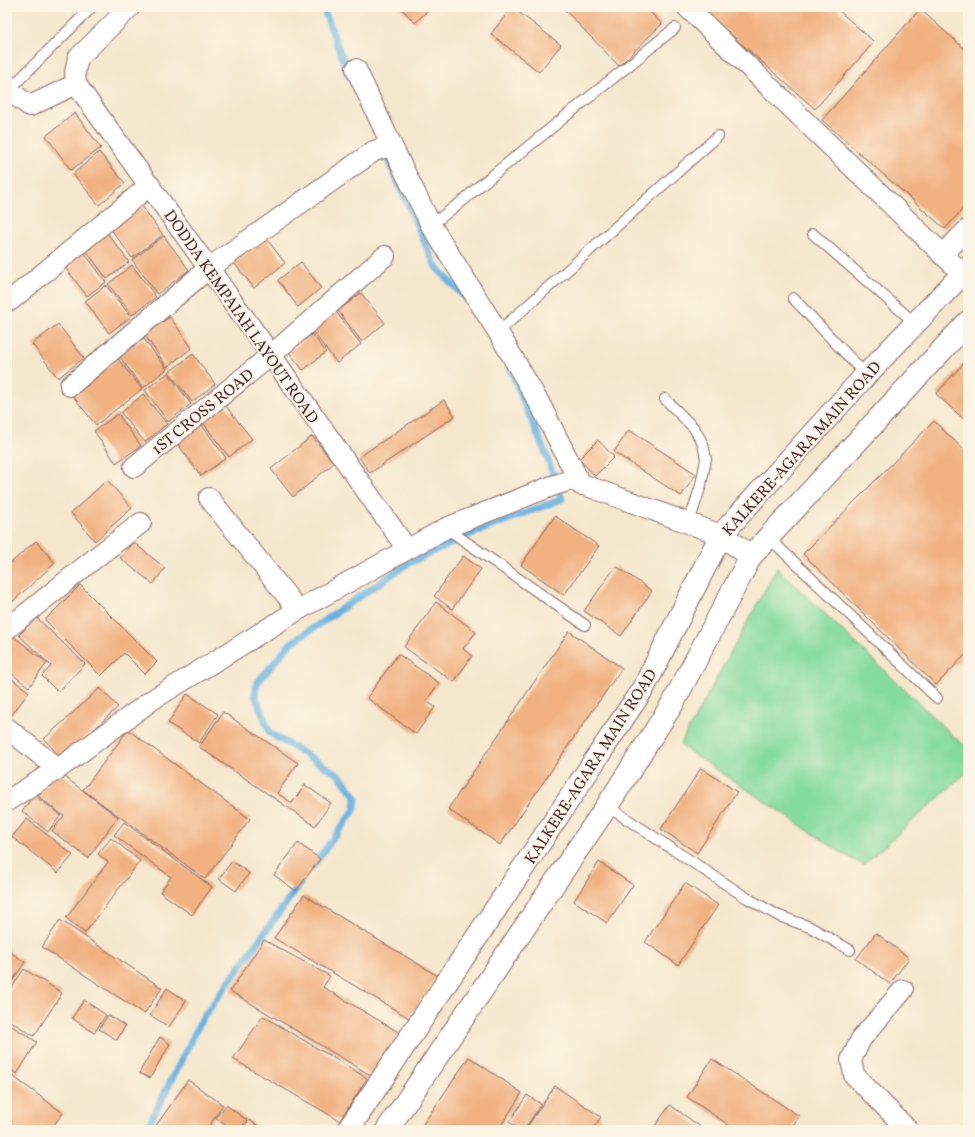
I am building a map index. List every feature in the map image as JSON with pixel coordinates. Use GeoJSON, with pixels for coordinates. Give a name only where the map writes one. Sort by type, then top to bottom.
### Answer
{"type":"FeatureCollection","features":[{"type":"Feature","properties":{"kind":"street"},"geometry":{"type":"LineString","coordinates":[[8,92],[30,106],[76,84],[75,72],[78,58],[130,7]]}},
{"type":"Feature","properties":{"kind":"street"},"geometry":{"type":"LineString","coordinates":[[687,7],[942,255],[966,274]]}},
{"type":"Feature","properties":{"kind":"street"},"geometry":{"type":"LineString","coordinates":[[356,69],[384,148],[498,332],[541,406],[576,483]]}},
{"type":"Feature","properties":{"kind":"street","name":"DODDA KEMPAIAH LAYOUT ROAD"},"geometry":{"type":"LineString","coordinates":[[76,84],[150,185],[407,549]]}},
{"type":"Feature","properties":{"kind":"street"},"geometry":{"type":"LineString","coordinates":[[70,386],[209,268],[384,148]]}},
{"type":"Feature","properties":{"kind":"street"},"geometry":{"type":"LineString","coordinates":[[11,300],[150,185]]}},
{"type":"Feature","properties":{"kind":"street"},"geometry":{"type":"LineString","coordinates":[[942,255],[968,229]]}},
{"type":"Feature","properties":{"kind":"street","name":"1ST CROSS ROAD"},"geometry":{"type":"LineString","coordinates":[[134,467],[271,355],[384,256]]}},
{"type":"Feature","properties":{"kind":"street","name":"KALKERE-AGARA MAIN ROAD"},"geometry":{"type":"LineString","coordinates":[[348,1130],[644,687],[721,535],[866,375],[915,323],[966,274]]}},
{"type":"Feature","properties":{"kind":"street"},"geometry":{"type":"LineString","coordinates":[[387,1130],[607,806],[673,704],[751,556],[968,322]]}},
{"type":"Feature","properties":{"kind":"street"},"geometry":{"type":"LineString","coordinates":[[7,801],[58,769],[152,700],[298,610],[407,549],[552,486],[576,483],[721,535],[751,556]]}},
{"type":"Feature","properties":{"kind":"street"},"geometry":{"type":"LineString","coordinates":[[208,498],[298,610]]}},
{"type":"Feature","properties":{"kind":"street"},"geometry":{"type":"LineString","coordinates":[[7,629],[141,523]]}},
{"type":"Feature","properties":{"kind":"street"},"geometry":{"type":"LineString","coordinates":[[7,728],[58,769]]}},
{"type":"Feature","properties":{"kind":"street"},"geometry":{"type":"LineString","coordinates":[[903,990],[861,1039],[851,1060],[854,1075],[908,1130]]}},
{"type":"Feature","properties":{"kind":"lane"},"geometry":{"type":"LineString","coordinates":[[8,92],[92,7]]}},
{"type":"Feature","properties":{"kind":"lane"},"geometry":{"type":"LineString","coordinates":[[431,225],[465,200],[675,28]]}},
{"type":"Feature","properties":{"kind":"lane"},"geometry":{"type":"LineString","coordinates":[[498,332],[718,136]]}},
{"type":"Feature","properties":{"kind":"lane"},"geometry":{"type":"LineString","coordinates":[[813,234],[915,323]]}},
{"type":"Feature","properties":{"kind":"lane"},"geometry":{"type":"LineString","coordinates":[[793,298],[866,375]]}},
{"type":"Feature","properties":{"kind":"lane"},"geometry":{"type":"LineString","coordinates":[[665,398],[694,428],[703,444],[706,459],[701,485],[689,523]]}},
{"type":"Feature","properties":{"kind":"lane"},"geometry":{"type":"LineString","coordinates":[[450,531],[585,625]]}},
{"type":"Feature","properties":{"kind":"lane"},"geometry":{"type":"LineString","coordinates":[[768,537],[937,698]]}},
{"type":"Feature","properties":{"kind":"lane"},"geometry":{"type":"LineString","coordinates":[[607,806],[747,898],[779,916],[810,928],[850,950]]}},
{"type":"Feature","properties":{"kind":"green space"},"geometry":{"type":"Polygon","coordinates":[[[777,568],[954,737],[968,748],[968,775],[965,774],[863,865],[842,853],[680,745],[777,568]]]}},
{"type":"Feature","properties":{"kind":"building"},"geometry":{"type":"Polygon","coordinates":[[[400,7],[431,7],[415,23],[400,7]]]}},
{"type":"Feature","properties":{"kind":"building"},"geometry":{"type":"Polygon","coordinates":[[[512,7],[561,45],[539,72],[491,34],[512,7]]]}},
{"type":"Feature","properties":{"kind":"building"},"geometry":{"type":"Polygon","coordinates":[[[562,7],[645,7],[662,24],[619,66],[562,7]]]}},
{"type":"Feature","properties":{"kind":"building"},"geometry":{"type":"Polygon","coordinates":[[[700,7],[835,7],[874,42],[815,109],[700,7]]]}},
{"type":"Feature","properties":{"kind":"building"},"geometry":{"type":"Polygon","coordinates":[[[920,9],[968,52],[968,203],[945,229],[822,120],[920,9]]]}},
{"type":"Feature","properties":{"kind":"building"},"geometry":{"type":"Polygon","coordinates":[[[75,113],[101,148],[71,170],[46,136],[75,113]]]}},
{"type":"Feature","properties":{"kind":"building"},"geometry":{"type":"Polygon","coordinates":[[[99,152],[125,183],[99,205],[73,174],[99,152]]]}},
{"type":"Feature","properties":{"kind":"building"},"geometry":{"type":"Polygon","coordinates":[[[139,202],[163,235],[132,258],[108,225],[139,202]]]}},
{"type":"Feature","properties":{"kind":"building"},"geometry":{"type":"Polygon","coordinates":[[[106,231],[129,262],[107,279],[84,248],[106,231]]]}},
{"type":"Feature","properties":{"kind":"building"},"geometry":{"type":"Polygon","coordinates":[[[164,236],[189,270],[157,294],[132,260],[164,236]]]}},
{"type":"Feature","properties":{"kind":"building"},"geometry":{"type":"Polygon","coordinates":[[[266,238],[285,263],[254,288],[234,263],[266,238]]]}},
{"type":"Feature","properties":{"kind":"building"},"geometry":{"type":"Polygon","coordinates":[[[83,251],[106,282],[87,296],[64,266],[83,251]]]}},
{"type":"Feature","properties":{"kind":"building"},"geometry":{"type":"Polygon","coordinates":[[[301,262],[321,288],[298,307],[278,280],[301,262]]]}},
{"type":"Feature","properties":{"kind":"building"},"geometry":{"type":"Polygon","coordinates":[[[132,265],[156,297],[132,315],[108,284],[132,265]]]}},
{"type":"Feature","properties":{"kind":"building"},"geometry":{"type":"Polygon","coordinates":[[[106,285],[131,317],[109,333],[85,301],[106,285]]]}},
{"type":"Feature","properties":{"kind":"building"},"geometry":{"type":"Polygon","coordinates":[[[361,293],[385,323],[362,342],[338,311],[361,293]]]}},
{"type":"Feature","properties":{"kind":"building"},"geometry":{"type":"Polygon","coordinates":[[[336,312],[361,344],[337,363],[312,331],[336,312]]]}},
{"type":"Feature","properties":{"kind":"building"},"geometry":{"type":"Polygon","coordinates":[[[170,317],[192,348],[167,367],[144,334],[170,317]]]}},
{"type":"Feature","properties":{"kind":"building"},"geometry":{"type":"Polygon","coordinates":[[[58,324],[84,358],[58,378],[32,344],[58,324]]]}},
{"type":"Feature","properties":{"kind":"building"},"geometry":{"type":"Polygon","coordinates":[[[312,334],[326,352],[303,370],[289,352],[312,334]]]}},
{"type":"Feature","properties":{"kind":"building"},"geometry":{"type":"Polygon","coordinates":[[[143,338],[167,369],[143,388],[119,356],[143,338]]]}},
{"type":"Feature","properties":{"kind":"building"},"geometry":{"type":"Polygon","coordinates":[[[193,354],[215,384],[192,402],[169,372],[193,354]]]}},
{"type":"Feature","properties":{"kind":"building"},"geometry":{"type":"Polygon","coordinates":[[[968,358],[968,423],[936,394],[968,358]]]}},
{"type":"Feature","properties":{"kind":"building"},"geometry":{"type":"Polygon","coordinates":[[[118,359],[142,389],[96,425],[72,395],[118,359]]]}},
{"type":"Feature","properties":{"kind":"building"},"geometry":{"type":"Polygon","coordinates":[[[168,373],[191,404],[168,422],[145,390],[168,373]]]}},
{"type":"Feature","properties":{"kind":"building"},"geometry":{"type":"Polygon","coordinates":[[[143,394],[167,424],[145,442],[121,413],[143,394]]]}},
{"type":"Feature","properties":{"kind":"building"},"geometry":{"type":"Polygon","coordinates":[[[444,400],[455,416],[370,473],[359,457],[444,400]]]}},
{"type":"Feature","properties":{"kind":"building"},"geometry":{"type":"Polygon","coordinates":[[[225,405],[252,439],[229,457],[203,423],[225,405]]]}},
{"type":"Feature","properties":{"kind":"building"},"geometry":{"type":"Polygon","coordinates":[[[118,414],[141,446],[116,463],[94,431],[118,414]]]}},
{"type":"Feature","properties":{"kind":"building"},"geometry":{"type":"Polygon","coordinates":[[[934,421],[968,454],[968,652],[936,685],[803,554],[934,421]]]}},
{"type":"Feature","properties":{"kind":"building"},"geometry":{"type":"Polygon","coordinates":[[[201,424],[226,458],[201,476],[177,443],[201,424]]]}},
{"type":"Feature","properties":{"kind":"building"},"geometry":{"type":"Polygon","coordinates":[[[629,430],[696,474],[681,496],[614,452],[629,430]]]}},
{"type":"Feature","properties":{"kind":"building"},"geometry":{"type":"Polygon","coordinates":[[[312,436],[334,463],[293,497],[271,469],[312,436]]]}},
{"type":"Feature","properties":{"kind":"building"},"geometry":{"type":"Polygon","coordinates":[[[598,440],[614,457],[595,476],[579,459],[598,440]]]}},
{"type":"Feature","properties":{"kind":"building"},"geometry":{"type":"Polygon","coordinates":[[[107,480],[132,508],[95,541],[71,513],[107,480]]]}},
{"type":"Feature","properties":{"kind":"building"},"geometry":{"type":"Polygon","coordinates":[[[555,516],[599,546],[564,595],[521,565],[555,516]]]}},
{"type":"Feature","properties":{"kind":"building"},"geometry":{"type":"Polygon","coordinates":[[[36,541],[55,563],[9,605],[7,602],[7,566],[36,541]]]}},
{"type":"Feature","properties":{"kind":"building"},"geometry":{"type":"Polygon","coordinates":[[[133,542],[165,568],[153,584],[120,558],[133,542]]]}},
{"type":"Feature","properties":{"kind":"building"},"geometry":{"type":"Polygon","coordinates":[[[463,556],[481,569],[452,609],[434,596],[463,556]]]}},
{"type":"Feature","properties":{"kind":"building"},"geometry":{"type":"Polygon","coordinates":[[[616,566],[652,591],[621,636],[584,611],[616,566]]]}},
{"type":"Feature","properties":{"kind":"building"},"geometry":{"type":"Polygon","coordinates":[[[80,585],[157,662],[145,674],[124,653],[101,676],[45,620],[80,585]]]}},
{"type":"Feature","properties":{"kind":"building"},"geometry":{"type":"Polygon","coordinates":[[[436,602],[476,632],[463,649],[472,656],[454,682],[404,647],[436,602]]]}},
{"type":"Feature","properties":{"kind":"building"},"geometry":{"type":"Polygon","coordinates":[[[36,617],[85,664],[58,692],[42,676],[51,666],[19,635],[36,617]]]}},
{"type":"Feature","properties":{"kind":"building"},"geometry":{"type":"Polygon","coordinates":[[[569,631],[622,668],[500,845],[448,809],[569,631]]]}},
{"type":"Feature","properties":{"kind":"building"},"geometry":{"type":"Polygon","coordinates":[[[12,635],[47,663],[29,687],[7,670],[7,642],[12,635]]]}},
{"type":"Feature","properties":{"kind":"building"},"geometry":{"type":"Polygon","coordinates":[[[398,654],[439,683],[426,701],[435,707],[416,734],[367,698],[398,654]]]}},
{"type":"Feature","properties":{"kind":"building"},"geometry":{"type":"Polygon","coordinates":[[[7,675],[29,692],[8,720],[7,719],[7,675]]]}},
{"type":"Feature","properties":{"kind":"building"},"geometry":{"type":"Polygon","coordinates":[[[100,688],[118,707],[62,759],[44,739],[100,688]]]}},
{"type":"Feature","properties":{"kind":"building"},"geometry":{"type":"Polygon","coordinates":[[[187,694],[218,714],[199,743],[168,723],[187,694]]]}},
{"type":"Feature","properties":{"kind":"building"},"geometry":{"type":"Polygon","coordinates":[[[223,712],[298,763],[277,793],[292,803],[305,785],[331,803],[315,826],[199,747],[223,712]]]}},
{"type":"Feature","properties":{"kind":"building"},"geometry":{"type":"Polygon","coordinates":[[[128,730],[250,819],[205,879],[83,790],[128,730]]]}},
{"type":"Feature","properties":{"kind":"building"},"geometry":{"type":"Polygon","coordinates":[[[701,768],[737,792],[697,853],[661,829],[701,768]]]}},
{"type":"Feature","properties":{"kind":"building"},"geometry":{"type":"Polygon","coordinates":[[[57,771],[118,817],[88,858],[52,831],[64,816],[38,796],[57,771]]]}},
{"type":"Feature","properties":{"kind":"building"},"geometry":{"type":"Polygon","coordinates":[[[34,795],[61,815],[48,832],[22,811],[34,795]]]}},
{"type":"Feature","properties":{"kind":"building"},"geometry":{"type":"Polygon","coordinates":[[[27,819],[73,855],[58,873],[12,837],[27,819]]]}},
{"type":"Feature","properties":{"kind":"building"},"geometry":{"type":"Polygon","coordinates":[[[124,822],[212,887],[192,915],[160,892],[171,877],[114,835],[124,822]]]}},
{"type":"Feature","properties":{"kind":"building"},"geometry":{"type":"Polygon","coordinates":[[[111,838],[140,861],[85,933],[66,918],[108,862],[98,854],[111,838]]]}},
{"type":"Feature","properties":{"kind":"building"},"geometry":{"type":"Polygon","coordinates":[[[298,843],[320,859],[296,891],[274,875],[298,843]]]}},
{"type":"Feature","properties":{"kind":"building"},"geometry":{"type":"Polygon","coordinates":[[[232,861],[249,873],[236,891],[219,879],[232,861]]]}},
{"type":"Feature","properties":{"kind":"building"},"geometry":{"type":"Polygon","coordinates":[[[599,862],[633,885],[607,923],[574,901],[599,862]]]}},
{"type":"Feature","properties":{"kind":"building"},"geometry":{"type":"Polygon","coordinates":[[[685,883],[718,905],[678,965],[645,942],[685,883]]]}},
{"type":"Feature","properties":{"kind":"building"},"geometry":{"type":"Polygon","coordinates":[[[304,895],[438,976],[409,1018],[274,938],[304,895]]]}},
{"type":"Feature","properties":{"kind":"building"},"geometry":{"type":"Polygon","coordinates":[[[60,920],[162,988],[144,1014],[42,947],[60,920]]]}},
{"type":"Feature","properties":{"kind":"building"},"geometry":{"type":"Polygon","coordinates":[[[876,933],[909,958],[890,984],[856,959],[876,933]]]}},
{"type":"Feature","properties":{"kind":"building"},"geometry":{"type":"Polygon","coordinates":[[[264,940],[330,976],[323,987],[400,1033],[372,1076],[230,991],[264,940]]]}},
{"type":"Feature","properties":{"kind":"building"},"geometry":{"type":"Polygon","coordinates":[[[7,950],[25,962],[7,989],[7,950]]]}},
{"type":"Feature","properties":{"kind":"building"},"geometry":{"type":"Polygon","coordinates":[[[24,969],[62,993],[34,1036],[7,1019],[7,995],[24,969]]]}},
{"type":"Feature","properties":{"kind":"building"},"geometry":{"type":"Polygon","coordinates":[[[167,988],[186,1001],[169,1027],[150,1015],[167,988]]]}},
{"type":"Feature","properties":{"kind":"building"},"geometry":{"type":"Polygon","coordinates":[[[84,1000],[106,1015],[94,1033],[72,1018],[84,1000]]]}},
{"type":"Feature","properties":{"kind":"building"},"geometry":{"type":"Polygon","coordinates":[[[108,1015],[125,1026],[117,1040],[99,1029],[108,1015]]]}},
{"type":"Feature","properties":{"kind":"building"},"geometry":{"type":"Polygon","coordinates":[[[263,1016],[367,1078],[340,1121],[233,1059],[263,1016]]]}},
{"type":"Feature","properties":{"kind":"building"},"geometry":{"type":"Polygon","coordinates":[[[7,1023],[37,1042],[17,1074],[7,1067],[7,1023]]]}},
{"type":"Feature","properties":{"kind":"building"},"geometry":{"type":"Polygon","coordinates":[[[160,1037],[170,1044],[150,1078],[139,1073],[160,1037]]]}},
{"type":"Feature","properties":{"kind":"building"},"geometry":{"type":"Polygon","coordinates":[[[469,1057],[522,1093],[498,1130],[419,1130],[469,1057]]]}},
{"type":"Feature","properties":{"kind":"building"},"geometry":{"type":"Polygon","coordinates":[[[712,1059],[799,1116],[790,1130],[736,1130],[687,1097],[712,1059]]]}},
{"type":"Feature","properties":{"kind":"building"},"geometry":{"type":"Polygon","coordinates":[[[7,1072],[63,1113],[50,1130],[7,1130],[7,1072]]]}},
{"type":"Feature","properties":{"kind":"building"},"geometry":{"type":"Polygon","coordinates":[[[188,1080],[223,1105],[207,1129],[209,1130],[153,1130],[188,1080]]]}},
{"type":"Feature","properties":{"kind":"building"},"geometry":{"type":"Polygon","coordinates":[[[555,1086],[601,1117],[592,1130],[525,1130],[555,1086]]]}},
{"type":"Feature","properties":{"kind":"building"},"geometry":{"type":"Polygon","coordinates":[[[527,1095],[541,1104],[524,1130],[521,1130],[509,1122],[527,1095]]]}},
{"type":"Feature","properties":{"kind":"building"},"geometry":{"type":"Polygon","coordinates":[[[226,1105],[247,1120],[239,1130],[232,1130],[216,1118],[226,1105]]]}},
{"type":"Feature","properties":{"kind":"building"},"geometry":{"type":"Polygon","coordinates":[[[670,1105],[705,1130],[652,1130],[670,1105]]]}},
{"type":"Feature","properties":{"kind":"building"},"geometry":{"type":"Polygon","coordinates":[[[249,1120],[265,1130],[242,1130],[249,1120]]]}},
{"type":"Feature","properties":{"kind":"waterway"},"geometry":{"type":"LineString","coordinates":[[323,7],[349,76]]}},
{"type":"Feature","properties":{"kind":"waterway"},"geometry":{"type":"LineString","coordinates":[[383,149],[436,267],[472,305]]}},
{"type":"Feature","properties":{"kind":"waterway"},"geometry":{"type":"LineString","coordinates":[[313,866],[355,809],[356,797],[339,775],[270,733],[255,695],[257,683],[290,644],[407,564],[461,538],[562,499],[545,452],[510,370]]}},
{"type":"Feature","properties":{"kind":"waterway"},"geometry":{"type":"LineString","coordinates":[[146,1130],[202,1019],[300,884]]}}]}
